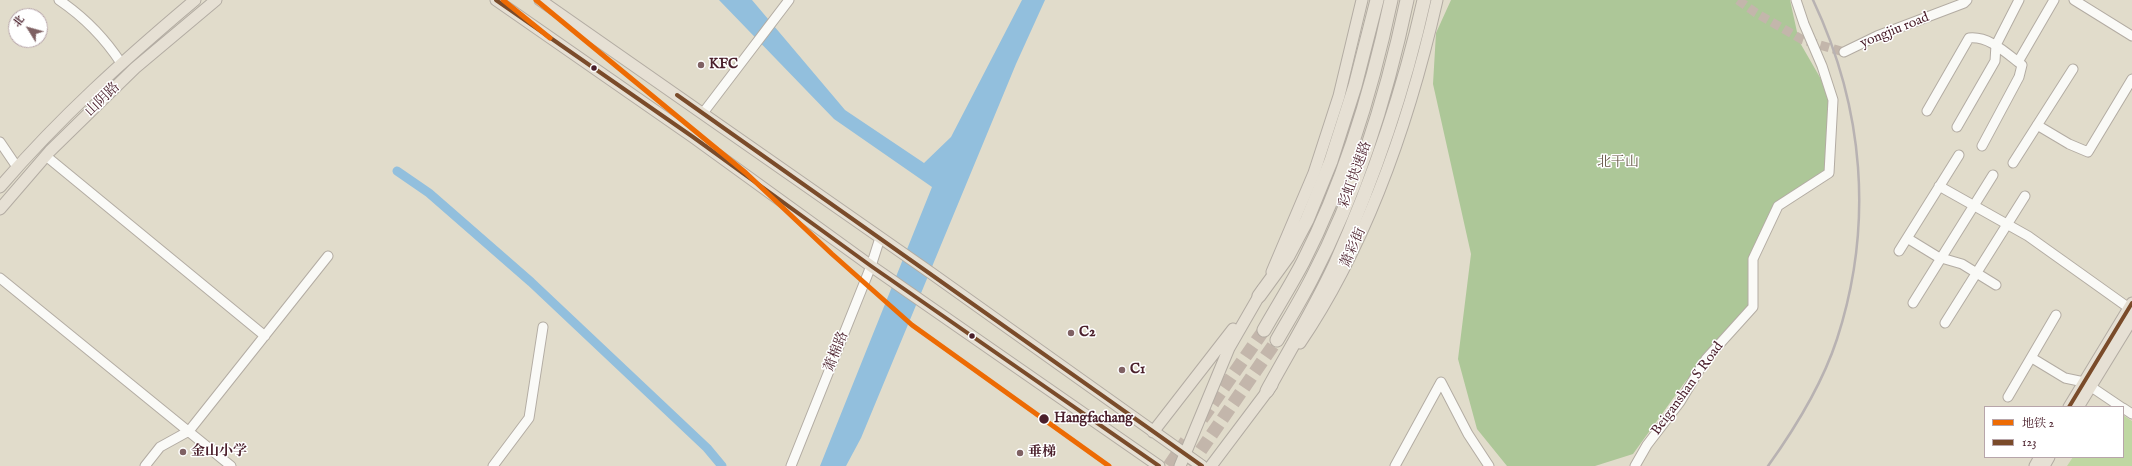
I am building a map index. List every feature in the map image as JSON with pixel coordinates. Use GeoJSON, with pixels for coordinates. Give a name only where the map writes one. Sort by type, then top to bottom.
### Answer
{"type":"FeatureCollection","features":[{"type":"Feature","properties":{"kind":"highway"},"geometry":{"type":"LineString","coordinates":[[1259,296],[1288,256],[1331,161],[1355,86],[1377,0]]}},
{"type":"Feature","properties":{"kind":"highway","name":"彩虹快速路"},"geometry":{"type":"LineString","coordinates":[[1264,330],[1303,262],[1333,196],[1357,127],[1387,20],[1391,0]]}},
{"type":"Feature","properties":{"kind":"highway","name":"彩虹快速路"},"geometry":{"type":"LineString","coordinates":[[1277,340],[1314,276],[1347,201],[1378,114],[1390,73],[1407,0]]}},
{"type":"Feature","properties":{"kind":"highway"},"geometry":{"type":"LineString","coordinates":[[1268,391],[1334,266],[1365,193],[1413,50],[1424,0]]}},
{"type":"Feature","properties":{"kind":"main road","name":"山阴路"},"geometry":{"type":"LineString","coordinates":[[0,187],[36,146],[121,63],[195,0]]}},
{"type":"Feature","properties":{"kind":"main road","name":"山阴路"},"geometry":{"type":"LineString","coordinates":[[0,209],[46,156],[135,68],[216,0]]}},
{"type":"Feature","properties":{"kind":"main road"},"geometry":{"type":"LineString","coordinates":[[496,0],[693,137],[871,266],[1159,466]]}},
{"type":"Feature","properties":{"kind":"main road"},"geometry":{"type":"LineString","coordinates":[[540,0],[931,273],[1202,466]]}},
{"type":"Feature","properties":{"kind":"main road"},"geometry":{"type":"LineString","coordinates":[[1180,466],[1186,455],[1229,348],[1274,269],[1314,173],[1339,96],[1362,0]]}},
{"type":"Feature","properties":{"kind":"main road","name":"萧彩街"},"geometry":{"type":"LineString","coordinates":[[1211,466],[1268,391],[1321,312],[1346,267],[1390,162],[1411,97],[1437,0]]}},
{"type":"Feature","properties":{"kind":"main road"},"geometry":{"type":"LineString","coordinates":[[1153,432],[1259,296]]}},
{"type":"Feature","properties":{"kind":"main road"},"geometry":{"type":"LineString","coordinates":[[2071,406],[2087,385],[2131,310]]}},
{"type":"Feature","properties":{"kind":"main road"},"geometry":{"type":"LineString","coordinates":[[2078,406],[2087,385]]}},
{"type":"Feature","properties":{"kind":"street"},"geometry":{"type":"LineString","coordinates":[[59,0],[79,13],[108,44],[121,63]]}},
{"type":"Feature","properties":{"kind":"street"},"geometry":{"type":"LineString","coordinates":[[703,114],[748,52],[789,0]]}},
{"type":"Feature","properties":{"kind":"street","name":"Beiganshan S Road"},"geometry":{"type":"LineString","coordinates":[[1635,466],[1647,445],[1680,402],[1706,359],[1753,307],[1753,259],[1778,206],[1829,173],[1833,100],[1822,66],[1804,24],[1796,0]]}},
{"type":"Feature","properties":{"kind":"street","name":"yongjiu road"},"geometry":{"type":"LineString","coordinates":[[1844,52],[1877,36],[1964,4],[1967,0]]}},
{"type":"Feature","properties":{"kind":"street"},"geometry":{"type":"LineString","coordinates":[[1957,128],[1995,61],[1996,45],[2019,0]]}},
{"type":"Feature","properties":{"kind":"street"},"geometry":{"type":"LineString","coordinates":[[2018,62],[2054,0]]}},
{"type":"Feature","properties":{"kind":"street"},"geometry":{"type":"LineString","coordinates":[[2074,0],[2132,36]]}},
{"type":"Feature","properties":{"kind":"street"},"geometry":{"type":"LineString","coordinates":[[1927,110],[1969,38],[1974,38],[1996,45],[2022,65],[2019,77],[1982,146]]}},
{"type":"Feature","properties":{"kind":"street"},"geometry":{"type":"LineString","coordinates":[[2013,163],[2073,69]]}},
{"type":"Feature","properties":{"kind":"street"},"geometry":{"type":"LineString","coordinates":[[2038,125],[2069,144],[2088,152],[2132,80]]}},
{"type":"Feature","properties":{"kind":"street"},"geometry":{"type":"LineString","coordinates":[[0,142],[17,167]]}},
{"type":"Feature","properties":{"kind":"street"},"geometry":{"type":"LineString","coordinates":[[1899,251],[1959,155]]}},
{"type":"Feature","properties":{"kind":"street"},"geometry":{"type":"LineString","coordinates":[[46,156],[265,336]]}},
{"type":"Feature","properties":{"kind":"street"},"geometry":{"type":"LineString","coordinates":[[1913,303],[1993,175]]}},
{"type":"Feature","properties":{"kind":"street"},"geometry":{"type":"LineString","coordinates":[[1939,186],[2028,236],[2131,310]]}},
{"type":"Feature","properties":{"kind":"street"},"geometry":{"type":"LineString","coordinates":[[1945,323],[2025,196]]}},
{"type":"Feature","properties":{"kind":"street","name":"萧棉路"},"geometry":{"type":"LineString","coordinates":[[791,466],[871,266],[880,238]]}},
{"type":"Feature","properties":{"kind":"street"},"geometry":{"type":"LineString","coordinates":[[1907,238],[1942,258],[1962,264],[1996,285]]}},
{"type":"Feature","properties":{"kind":"street"},"geometry":{"type":"LineString","coordinates":[[145,466],[160,447],[189,431],[328,256]]}},
{"type":"Feature","properties":{"kind":"street"},"geometry":{"type":"LineString","coordinates":[[0,278],[231,466]]}},
{"type":"Feature","properties":{"kind":"street"},"geometry":{"type":"LineString","coordinates":[[2008,397],[2056,316]]}},
{"type":"Feature","properties":{"kind":"street"},"geometry":{"type":"LineString","coordinates":[[493,466],[529,418],[544,327]]}},
{"type":"Feature","properties":{"kind":"street"},"geometry":{"type":"LineString","coordinates":[[2032,358],[2065,378],[2087,385],[2119,406]]}},
{"type":"Feature","properties":{"kind":"street"},"geometry":{"type":"LineString","coordinates":[[1395,466],[1441,382],[1468,434],[1489,466]]}},
{"type":"Feature","properties":{"kind":"green space","name":"北干山"},"geometry":{"type":"Polygon","coordinates":[[[1451,0],[1790,0],[1799,41],[1833,100],[1829,173],[1778,206],[1753,259],[1753,307],[1685,382],[1633,454],[1595,466],[1507,466],[1477,429],[1458,359],[1471,254],[1433,84],[1436,33],[1451,0]]]}},
{"type":"Feature","properties":{"kind":"green space"},"geometry":{"type":"Polygon","coordinates":[[[2124,416],[2132,421],[2132,466],[2067,466],[2072,458],[2124,458],[2124,416]]]}},
{"type":"Feature","properties":{"kind":"water"},"geometry":{"type":"Polygon","coordinates":[[[719,0],[752,0],[845,110],[924,163],[951,137],[1022,0],[1045,0],[1016,64],[861,438],[846,466],[820,466],[932,187],[834,119],[719,0]]]}},
{"type":"Feature","properties":{"kind":"waterway"},"geometry":{"type":"LineString","coordinates":[[397,171],[429,193],[531,282],[707,448],[722,466]]}},
{"type":"Feature","properties":{"kind":"tunnel"},"geometry":{"type":"LineString","coordinates":[[1738,0],[1756,13],[1803,40],[1844,52]]}},
{"type":"Feature","properties":{"kind":"tunnel"},"geometry":{"type":"LineString","coordinates":[[1202,419],[1264,330]]}},
{"type":"Feature","properties":{"kind":"tunnel"},"geometry":{"type":"LineString","coordinates":[[1190,466],[1277,340]]}},
{"type":"Feature","properties":{"kind":"tunnel"},"geometry":{"type":"LineString","coordinates":[[1169,466],[1186,441]]}},
{"type":"Feature","properties":{"kind":"railway"},"geometry":{"type":"LineString","coordinates":[[1768,466],[1807,405],[1824,373],[1837,339],[1849,296],[1856,253],[1859,210],[1858,167],[1853,125],[1843,82],[1830,41],[1813,0]]}},
{"type":"Feature","properties":{"kind":"metro line","name":"2"},"geometry":{"type":"LineString","coordinates":[[503,0],[550,38]]}},
{"type":"Feature","properties":{"kind":"metro line","name":"2"},"geometry":{"type":"LineString","coordinates":[[536,0],[746,173],[832,254],[912,325],[1109,466]]}},
{"type":"Feature","properties":{"kind":"transit line","name":"123"},"geometry":{"type":"LineString","coordinates":[[496,0],[693,137],[871,266],[1159,466]]}},
{"type":"Feature","properties":{"kind":"transit line","name":"123"},"geometry":{"type":"LineString","coordinates":[[677,95],[1202,466]]}},
{"type":"Feature","properties":{"kind":"transit line","name":"123"},"geometry":{"type":"LineString","coordinates":[[2070,406],[2132,303]]}},
{"type":"Feature","properties":{"kind":"place","name":"KFC"},"geometry":{"type":"Point","coordinates":[701,65]}},
{"type":"Feature","properties":{"kind":"place","name":"C2"},"geometry":{"type":"Point","coordinates":[1071,333]}},
{"type":"Feature","properties":{"kind":"place","name":"C1"},"geometry":{"type":"Point","coordinates":[1122,370]}},
{"type":"Feature","properties":{"kind":"place","name":"Hangfachang"},"geometry":{"type":"Point","coordinates":[1044,419]}},
{"type":"Feature","properties":{"kind":"place","name":"金山小学"},"geometry":{"type":"Point","coordinates":[183,452]}},
{"type":"Feature","properties":{"kind":"place","name":"垂梯"},"geometry":{"type":"Point","coordinates":[1020,453]}}]}
